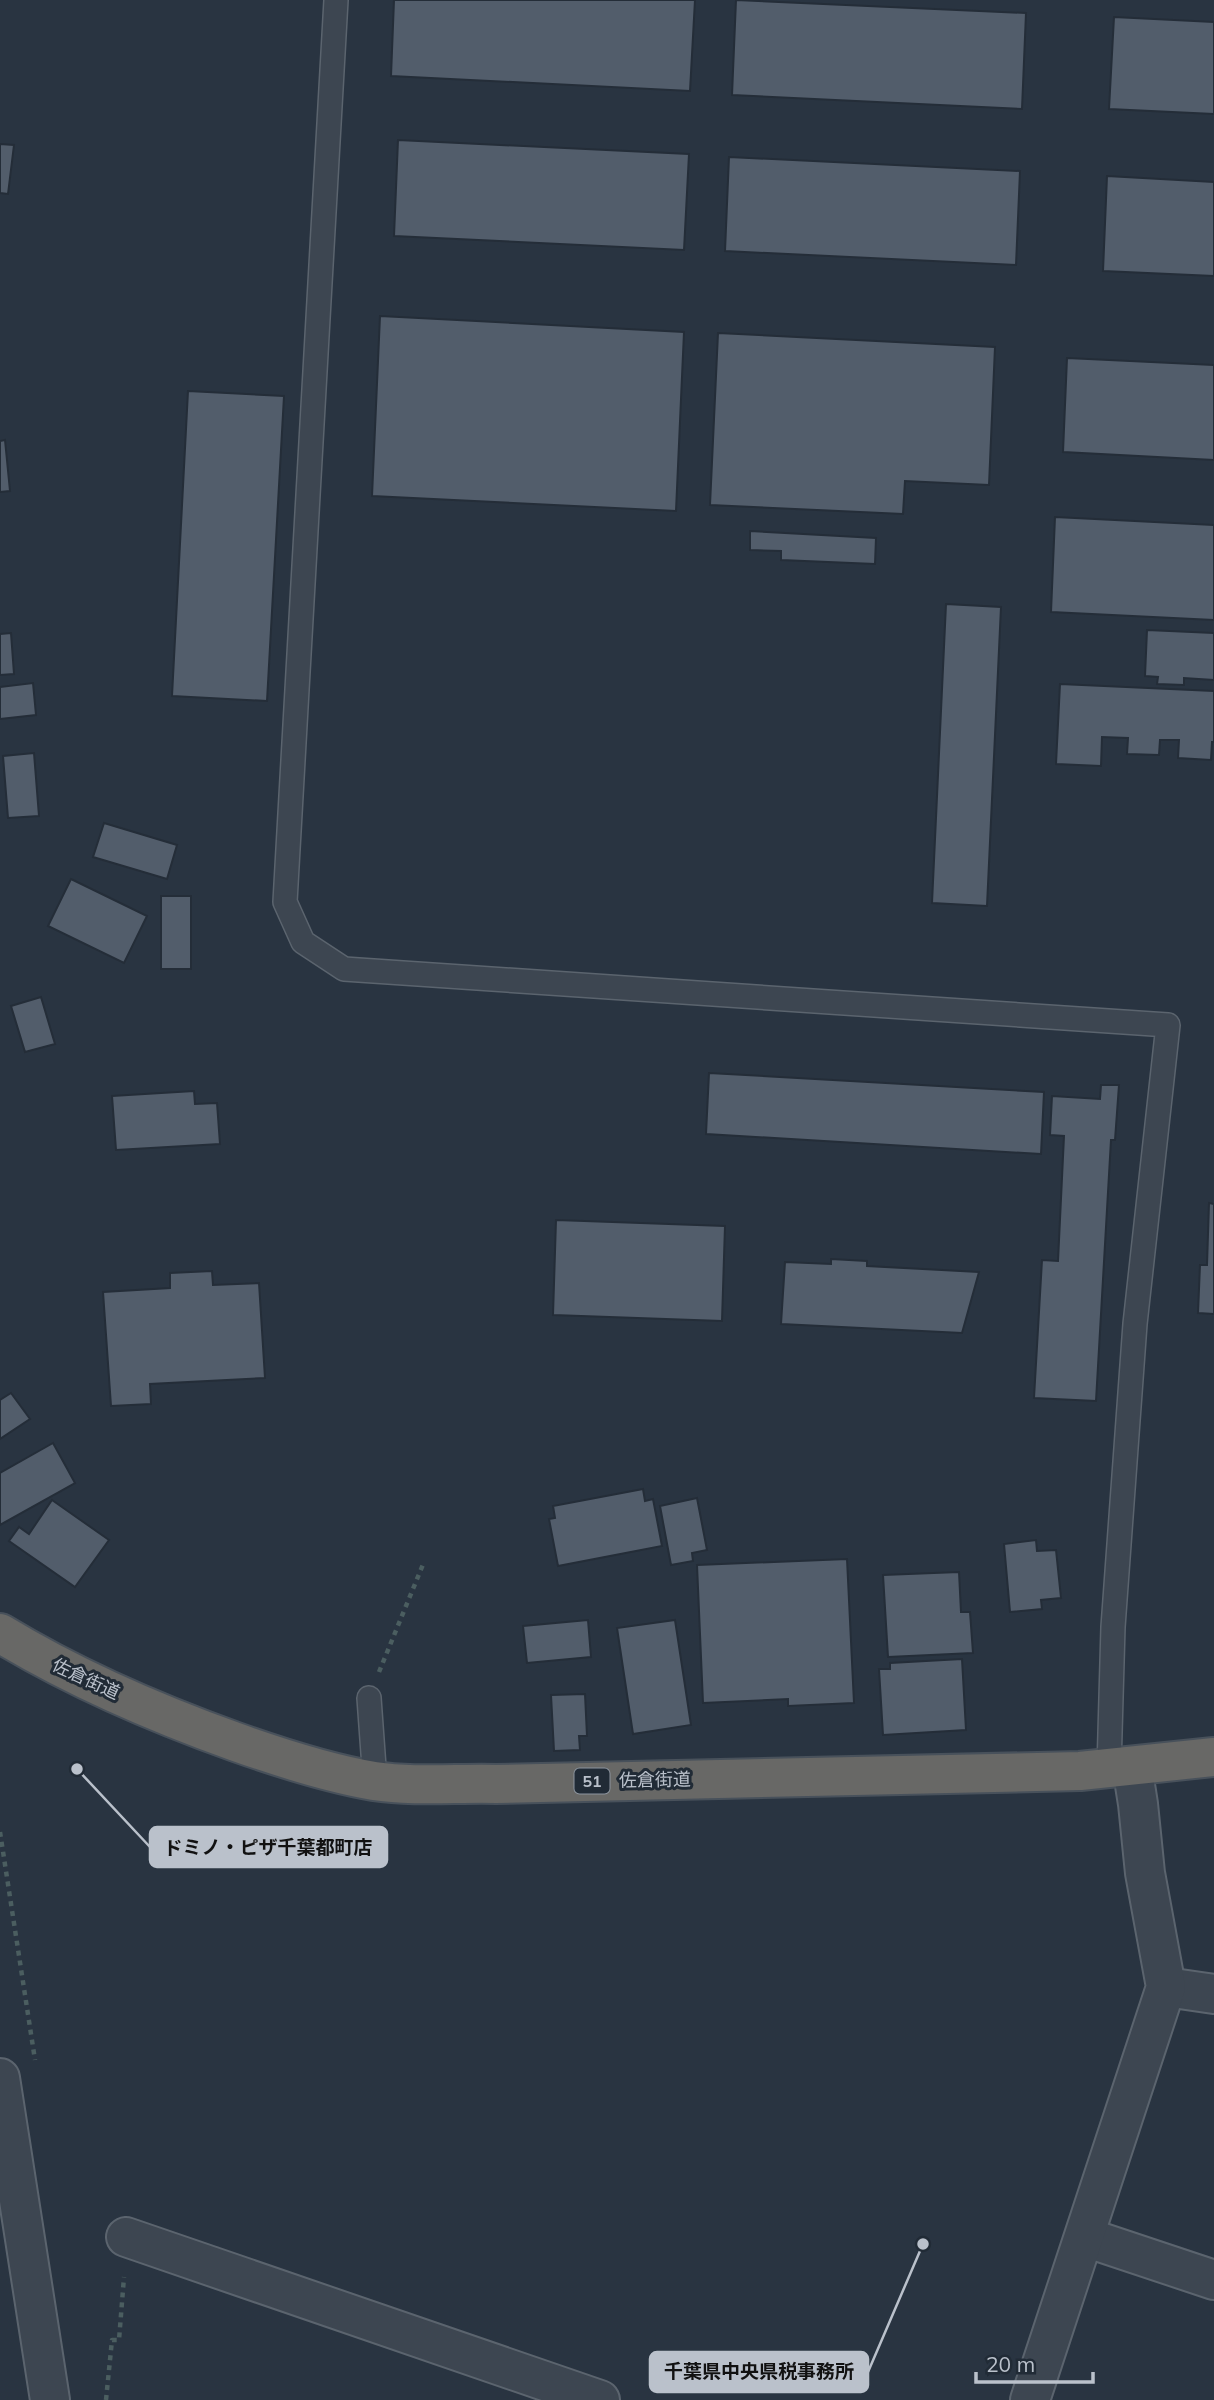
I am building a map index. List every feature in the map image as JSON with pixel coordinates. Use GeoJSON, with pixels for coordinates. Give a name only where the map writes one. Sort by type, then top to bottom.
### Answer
{"type":"FeatureCollection","features":[{"type":"Feature","properties":{"kind":"highway","name":"佐倉街道"},"geometry":{"type":"LineString","coordinates":[[0,1633],[58,1666],[203,1730],[280,1758],[375,1781],[496,1784],[1080,1771],[1214,1757]]}},
{"type":"Feature","properties":{"kind":"street"},"geometry":{"type":"LineString","coordinates":[[1030,2400],[1166,1987],[1145,1873],[1138,1804],[1120,1767]]}},
{"type":"Feature","properties":{"kind":"street"},"geometry":{"type":"LineString","coordinates":[[1166,1987],[1214,1994]]}},
{"type":"Feature","properties":{"kind":"street"},"geometry":{"type":"LineString","coordinates":[[0,2078],[50,2400]]}},
{"type":"Feature","properties":{"kind":"street"},"geometry":{"type":"LineString","coordinates":[[126,2237],[600,2400]]}},
{"type":"Feature","properties":{"kind":"street"},"geometry":{"type":"LineString","coordinates":[[1085,2237],[1214,2280]]}},
{"type":"Feature","properties":{"kind":"lane"},"geometry":{"type":"LineString","coordinates":[[335,0],[285,902],[303,942],[344,969],[1168,1026],[1135,1324],[1113,1627],[1120,1767]]}},
{"type":"Feature","properties":{"kind":"lane"},"geometry":{"type":"LineString","coordinates":[[369,1698],[375,1781]]}},
{"type":"Feature","properties":{"kind":"path"},"geometry":{"type":"LineString","coordinates":[[369,1698],[424,1562]]}},
{"type":"Feature","properties":{"kind":"path"},"geometry":{"type":"LineString","coordinates":[[106,2400],[112,2340],[119,2340],[126,2237]]}},
{"type":"Feature","properties":{"kind":"building"},"geometry":{"type":"Polygon","coordinates":[[[394,0],[695,0],[690,91],[391,76],[394,0]]]}},
{"type":"Feature","properties":{"kind":"building"},"geometry":{"type":"Polygon","coordinates":[[[736,0],[1026,13],[1022,109],[732,95],[736,0]]]}},
{"type":"Feature","properties":{"kind":"building"},"geometry":{"type":"Polygon","coordinates":[[[1114,17],[1214,22],[1214,114],[1109,109],[1114,17]]]}},
{"type":"Feature","properties":{"kind":"building"},"geometry":{"type":"Polygon","coordinates":[[[398,140],[689,154],[684,250],[394,236],[398,140]]]}},
{"type":"Feature","properties":{"kind":"building"},"geometry":{"type":"Polygon","coordinates":[[[0,144],[14,145],[8,194],[0,193],[0,144]]]}},
{"type":"Feature","properties":{"kind":"building"},"geometry":{"type":"Polygon","coordinates":[[[729,157],[1020,171],[1016,265],[725,251],[729,157]]]}},
{"type":"Feature","properties":{"kind":"building"},"geometry":{"type":"Polygon","coordinates":[[[1107,176],[1214,182],[1214,276],[1103,271],[1107,176]]]}},
{"type":"Feature","properties":{"kind":"building"},"geometry":{"type":"Polygon","coordinates":[[[380,316],[684,332],[676,511],[372,496],[380,316]]]}},
{"type":"Feature","properties":{"kind":"building"},"geometry":{"type":"Polygon","coordinates":[[[718,333],[995,347],[989,485],[905,481],[903,514],[710,505],[718,333]]]}},
{"type":"Feature","properties":{"kind":"building"},"geometry":{"type":"Polygon","coordinates":[[[1067,358],[1214,365],[1214,460],[1063,452],[1067,358]]]}},
{"type":"Feature","properties":{"kind":"building"},"geometry":{"type":"Polygon","coordinates":[[[188,391],[284,396],[267,701],[172,696],[188,391]]]}},
{"type":"Feature","properties":{"kind":"building"},"geometry":{"type":"Polygon","coordinates":[[[5,440],[10,491],[0,492],[0,441],[5,440]]]}},
{"type":"Feature","properties":{"kind":"building"},"geometry":{"type":"Polygon","coordinates":[[[1055,517],[1214,525],[1214,620],[1051,612],[1055,517]]]}},
{"type":"Feature","properties":{"kind":"building"},"geometry":{"type":"Polygon","coordinates":[[[750,531],[876,538],[875,564],[781,560],[781,551],[750,550],[750,531]]]}},
{"type":"Feature","properties":{"kind":"building"},"geometry":{"type":"Polygon","coordinates":[[[946,604],[1001,607],[987,906],[932,903],[946,604]]]}},
{"type":"Feature","properties":{"kind":"building"},"geometry":{"type":"Polygon","coordinates":[[[1147,630],[1214,633],[1214,680],[1184,678],[1184,685],[1157,684],[1158,677],[1145,676],[1147,630]]]}},
{"type":"Feature","properties":{"kind":"building"},"geometry":{"type":"Polygon","coordinates":[[[11,633],[14,674],[0,675],[0,634],[11,633]]]}},
{"type":"Feature","properties":{"kind":"building"},"geometry":{"type":"Polygon","coordinates":[[[33,683],[36,715],[0,719],[0,687],[33,683]]]}},
{"type":"Feature","properties":{"kind":"building"},"geometry":{"type":"Polygon","coordinates":[[[1060,684],[1214,691],[1214,742],[1211,760],[1178,758],[1179,740],[1160,740],[1159,755],[1127,754],[1128,738],[1102,737],[1101,766],[1056,764],[1060,684]]]}},
{"type":"Feature","properties":{"kind":"building"},"geometry":{"type":"Polygon","coordinates":[[[34,753],[39,816],[8,818],[3,756],[34,753]]]}},
{"type":"Feature","properties":{"kind":"building"},"geometry":{"type":"Polygon","coordinates":[[[104,823],[177,845],[167,879],[93,857],[104,823]]]}},
{"type":"Feature","properties":{"kind":"building"},"geometry":{"type":"Polygon","coordinates":[[[71,879],[147,916],[124,963],[48,926],[71,879]]]}},
{"type":"Feature","properties":{"kind":"building"},"geometry":{"type":"Polygon","coordinates":[[[161,896],[191,896],[191,969],[161,969],[161,896]]]}},
{"type":"Feature","properties":{"kind":"building"},"geometry":{"type":"Polygon","coordinates":[[[41,997],[55,1044],[25,1052],[11,1006],[41,997]]]}},
{"type":"Feature","properties":{"kind":"building"},"geometry":{"type":"Polygon","coordinates":[[[709,1073],[1044,1092],[1041,1154],[706,1134],[709,1073]]]}},
{"type":"Feature","properties":{"kind":"building"},"geometry":{"type":"Polygon","coordinates":[[[1101,1085],[1119,1085],[1115,1140],[1111,1140],[1096,1401],[1034,1398],[1042,1260],[1058,1261],[1064,1136],[1050,1135],[1052,1096],[1100,1099],[1101,1085]]]}},
{"type":"Feature","properties":{"kind":"building"},"geometry":{"type":"Polygon","coordinates":[[[194,1091],[195,1104],[217,1103],[220,1144],[116,1150],[112,1096],[194,1091]]]}},
{"type":"Feature","properties":{"kind":"building"},"geometry":{"type":"Polygon","coordinates":[[[1209,1203],[1214,1204],[1214,1314],[1198,1313],[1200,1265],[1207,1265],[1209,1203]]]}},
{"type":"Feature","properties":{"kind":"building"},"geometry":{"type":"Polygon","coordinates":[[[556,1220],[725,1226],[722,1321],[553,1315],[556,1220]]]}},
{"type":"Feature","properties":{"kind":"building"},"geometry":{"type":"Polygon","coordinates":[[[831,1259],[867,1261],[867,1266],[979,1272],[962,1333],[781,1324],[785,1262],[831,1264],[831,1259]]]}},
{"type":"Feature","properties":{"kind":"building"},"geometry":{"type":"Polygon","coordinates":[[[212,1271],[213,1285],[259,1283],[265,1378],[150,1384],[151,1404],[111,1406],[103,1292],[170,1288],[170,1273],[212,1271]]]}},
{"type":"Feature","properties":{"kind":"building"},"geometry":{"type":"Polygon","coordinates":[[[11,1393],[30,1419],[0,1439],[0,1400],[11,1393]]]}},
{"type":"Feature","properties":{"kind":"building"},"geometry":{"type":"Polygon","coordinates":[[[53,1443],[75,1483],[0,1525],[0,1473],[53,1443]]]}},
{"type":"Feature","properties":{"kind":"building"},"geometry":{"type":"Polygon","coordinates":[[[643,1489],[645,1501],[653,1499],[662,1546],[558,1566],[549,1519],[555,1518],[553,1506],[643,1489]]]}},
{"type":"Feature","properties":{"kind":"building"},"geometry":{"type":"Polygon","coordinates":[[[697,1498],[707,1550],[692,1553],[693,1561],[671,1565],[660,1506],[697,1498]]]}},
{"type":"Feature","properties":{"kind":"building"},"geometry":{"type":"Polygon","coordinates":[[[52,1500],[109,1540],[75,1587],[9,1541],[19,1527],[29,1534],[52,1500]]]}},
{"type":"Feature","properties":{"kind":"building"},"geometry":{"type":"Polygon","coordinates":[[[1036,1540],[1037,1551],[1056,1550],[1061,1598],[1041,1600],[1042,1609],[1010,1612],[1004,1544],[1036,1540]]]}},
{"type":"Feature","properties":{"kind":"building"},"geometry":{"type":"Polygon","coordinates":[[[847,1559],[854,1703],[788,1706],[788,1699],[703,1703],[697,1565],[847,1559]]]}},
{"type":"Feature","properties":{"kind":"building"},"geometry":{"type":"Polygon","coordinates":[[[959,1572],[961,1612],[970,1612],[973,1653],[888,1657],[883,1575],[959,1572]]]}},
{"type":"Feature","properties":{"kind":"building"},"geometry":{"type":"Polygon","coordinates":[[[588,1620],[591,1657],[527,1663],[523,1626],[588,1620]]]}},
{"type":"Feature","properties":{"kind":"building"},"geometry":{"type":"Polygon","coordinates":[[[675,1620],[691,1725],[633,1734],[617,1628],[675,1620]]]}},
{"type":"Feature","properties":{"kind":"building"},"geometry":{"type":"Polygon","coordinates":[[[962,1659],[966,1730],[883,1735],[879,1669],[890,1669],[890,1663],[962,1659]]]}},
{"type":"Feature","properties":{"kind":"building"},"geometry":{"type":"Polygon","coordinates":[[[585,1694],[587,1736],[579,1736],[580,1750],[554,1751],[551,1695],[585,1694]]]}},
{"type":"Feature","properties":{"kind":"place","name":"ドミノ・ピザ千葉都町店"},"geometry":{"type":"Point","coordinates":[77,1769]}},
{"type":"Feature","properties":{"kind":"place","name":"千葉県中央県税事務所"},"geometry":{"type":"Point","coordinates":[923,2244]}}]}
